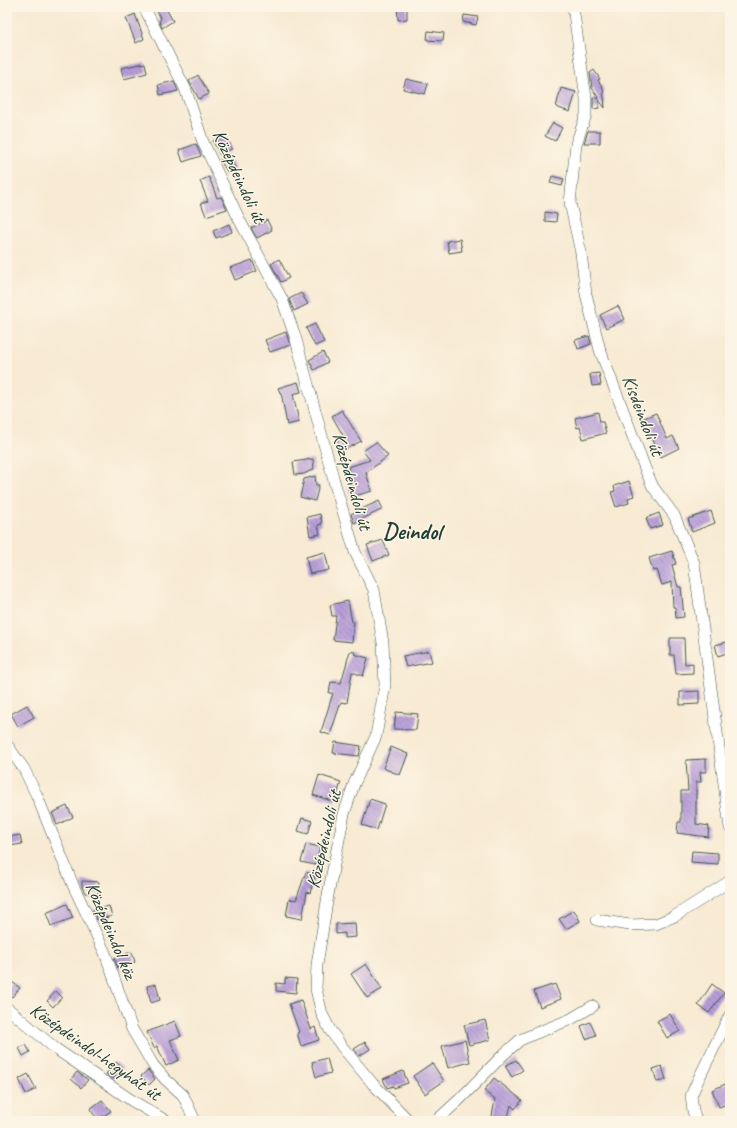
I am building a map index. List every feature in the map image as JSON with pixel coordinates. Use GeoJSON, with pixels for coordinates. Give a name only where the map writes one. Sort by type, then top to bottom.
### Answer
{"type":"FeatureCollection","features":[{"type":"Feature","properties":{"kind":"street","name":"Középdeindoli út"},"geometry":{"type":"LineString","coordinates":[[144,7],[185,88],[203,142],[240,221],[282,299],[294,336],[355,552],[374,590],[383,643],[385,685],[376,736],[354,784],[344,814],[328,895],[317,965],[316,989],[322,1014],[330,1030],[373,1084],[410,1121]]}},
{"type":"Feature","properties":{"kind":"street","name":"Kisdeindoli út"},"geometry":{"type":"LineString","coordinates":[[573,7],[586,98],[586,115],[576,144],[570,203],[581,253],[586,294],[600,350],[646,472],[653,487],[674,515],[694,563],[730,828]]}},
{"type":"Feature","properties":{"kind":"street","name":"Középdeindol köz"},"geometry":{"type":"LineString","coordinates":[[7,745],[24,769],[37,796],[73,885],[105,953],[132,1030],[153,1065],[166,1080],[184,1096],[195,1121]]}},
{"type":"Feature","properties":{"kind":"street"},"geometry":{"type":"LineString","coordinates":[[597,920],[630,925],[656,924],[675,916],[730,881]]}},
{"type":"Feature","properties":{"kind":"street"},"geometry":{"type":"LineString","coordinates":[[436,1121],[520,1040],[571,1019],[593,1006]]}},
{"type":"Feature","properties":{"kind":"street","name":"Középdeindol-hegyhát út"},"geometry":{"type":"LineString","coordinates":[[7,1008],[56,1049],[131,1100],[166,1121]]}},
{"type":"Feature","properties":{"kind":"street"},"geometry":{"type":"LineString","coordinates":[[696,1121],[693,1111],[692,1096],[698,1080],[730,1015]]}},
{"type":"Feature","properties":{"kind":"building"},"geometry":{"type":"Polygon","coordinates":[[[155,7],[165,7],[173,21],[162,28],[159,21],[161,19],[155,7]]]}},
{"type":"Feature","properties":{"kind":"building"},"geometry":{"type":"Polygon","coordinates":[[[397,7],[407,7],[407,19],[398,20],[397,7]]]}},
{"type":"Feature","properties":{"kind":"building"},"geometry":{"type":"Polygon","coordinates":[[[135,14],[144,39],[136,43],[126,18],[135,14]]]}},
{"type":"Feature","properties":{"kind":"building"},"geometry":{"type":"Polygon","coordinates":[[[464,15],[478,17],[476,25],[463,22],[464,15]]]}},
{"type":"Feature","properties":{"kind":"building"},"geometry":{"type":"Polygon","coordinates":[[[428,31],[444,33],[443,41],[427,40],[428,31]]]}},
{"type":"Feature","properties":{"kind":"building"},"geometry":{"type":"Polygon","coordinates":[[[145,63],[147,73],[124,79],[121,68],[145,63]]]}},
{"type":"Feature","properties":{"kind":"building"},"geometry":{"type":"Polygon","coordinates":[[[594,70],[600,79],[598,80],[603,88],[605,108],[599,100],[599,108],[593,109],[593,97],[599,99],[592,88],[590,73],[594,70]]]}},
{"type":"Feature","properties":{"kind":"building"},"geometry":{"type":"Polygon","coordinates":[[[198,75],[209,94],[199,99],[189,81],[198,75]]]}},
{"type":"Feature","properties":{"kind":"building"},"geometry":{"type":"Polygon","coordinates":[[[406,79],[428,84],[425,94],[403,89],[406,79]]]}},
{"type":"Feature","properties":{"kind":"building"},"geometry":{"type":"Polygon","coordinates":[[[174,81],[178,91],[160,95],[158,85],[174,81]]]}},
{"type":"Feature","properties":{"kind":"building"},"geometry":{"type":"Polygon","coordinates":[[[561,88],[576,92],[570,112],[556,107],[561,88]]]}},
{"type":"Feature","properties":{"kind":"building"},"geometry":{"type":"Polygon","coordinates":[[[553,123],[562,128],[555,141],[545,136],[553,123]]]}},
{"type":"Feature","properties":{"kind":"building"},"geometry":{"type":"Polygon","coordinates":[[[588,131],[600,131],[600,143],[584,143],[588,131]]]}},
{"type":"Feature","properties":{"kind":"building"},"geometry":{"type":"Polygon","coordinates":[[[225,135],[232,149],[220,155],[213,141],[225,135]]]}},
{"type":"Feature","properties":{"kind":"building"},"geometry":{"type":"Polygon","coordinates":[[[196,144],[201,156],[183,162],[179,150],[196,144]]]}},
{"type":"Feature","properties":{"kind":"building"},"geometry":{"type":"Polygon","coordinates":[[[228,155],[236,169],[228,173],[220,160],[228,155]]]}},
{"type":"Feature","properties":{"kind":"building"},"geometry":{"type":"Polygon","coordinates":[[[552,176],[564,179],[562,186],[550,183],[552,176]]]}},
{"type":"Feature","properties":{"kind":"building"},"geometry":{"type":"Polygon","coordinates":[[[209,177],[217,198],[221,197],[227,209],[206,216],[201,203],[208,201],[200,181],[209,177]]]}},
{"type":"Feature","properties":{"kind":"building"},"geometry":{"type":"Polygon","coordinates":[[[545,212],[557,214],[556,222],[545,221],[545,212]]]}},
{"type":"Feature","properties":{"kind":"building"},"geometry":{"type":"Polygon","coordinates":[[[267,220],[272,230],[257,238],[251,228],[267,220]]]}},
{"type":"Feature","properties":{"kind":"building"},"geometry":{"type":"Polygon","coordinates":[[[229,224],[232,232],[216,238],[213,231],[229,224]]]}},
{"type":"Feature","properties":{"kind":"building"},"geometry":{"type":"Polygon","coordinates":[[[460,239],[462,251],[449,253],[447,241],[460,239]]]}},
{"type":"Feature","properties":{"kind":"building"},"geometry":{"type":"Polygon","coordinates":[[[279,259],[289,278],[281,282],[271,264],[279,259]]]}},
{"type":"Feature","properties":{"kind":"building"},"geometry":{"type":"Polygon","coordinates":[[[252,260],[257,271],[235,280],[230,268],[252,260]]]}},
{"type":"Feature","properties":{"kind":"building"},"geometry":{"type":"Polygon","coordinates":[[[301,293],[308,304],[294,311],[289,299],[301,293]]]}},
{"type":"Feature","properties":{"kind":"building"},"geometry":{"type":"Polygon","coordinates":[[[618,306],[625,319],[606,328],[600,315],[618,306]]]}},
{"type":"Feature","properties":{"kind":"building"},"geometry":{"type":"Polygon","coordinates":[[[315,324],[324,342],[315,346],[306,328],[315,324]]]}},
{"type":"Feature","properties":{"kind":"building"},"geometry":{"type":"Polygon","coordinates":[[[286,332],[290,345],[270,352],[265,340],[286,332]]]}},
{"type":"Feature","properties":{"kind":"building"},"geometry":{"type":"Polygon","coordinates":[[[589,336],[591,344],[578,349],[575,340],[589,336]]]}},
{"type":"Feature","properties":{"kind":"building"},"geometry":{"type":"Polygon","coordinates":[[[323,352],[328,362],[314,370],[309,360],[323,352]]]}},
{"type":"Feature","properties":{"kind":"building"},"geometry":{"type":"Polygon","coordinates":[[[599,373],[601,385],[592,386],[590,374],[599,373]]]}},
{"type":"Feature","properties":{"kind":"building"},"geometry":{"type":"Polygon","coordinates":[[[298,382],[301,392],[293,394],[299,422],[287,425],[282,397],[278,388],[298,382]]]}},
{"type":"Feature","properties":{"kind":"building"},"geometry":{"type":"Polygon","coordinates":[[[342,410],[361,441],[343,451],[337,441],[344,437],[332,416],[342,410]]]}},
{"type":"Feature","properties":{"kind":"building"},"geometry":{"type":"Polygon","coordinates":[[[598,412],[600,422],[603,422],[606,433],[583,439],[580,427],[577,428],[575,418],[598,412]]]}},
{"type":"Feature","properties":{"kind":"building"},"geometry":{"type":"Polygon","coordinates":[[[656,413],[667,439],[673,436],[679,448],[661,457],[642,419],[656,413]]]}},
{"type":"Feature","properties":{"kind":"building"},"geometry":{"type":"Polygon","coordinates":[[[376,442],[388,456],[366,473],[372,491],[351,497],[348,486],[353,485],[348,467],[370,460],[363,451],[376,442]]]}},
{"type":"Feature","properties":{"kind":"building"},"geometry":{"type":"Polygon","coordinates":[[[313,459],[314,469],[304,474],[295,475],[293,462],[313,459]]]}},
{"type":"Feature","properties":{"kind":"building"},"geometry":{"type":"Polygon","coordinates":[[[315,476],[316,485],[319,485],[315,501],[300,497],[304,479],[315,476]]]}},
{"type":"Feature","properties":{"kind":"building"},"geometry":{"type":"Polygon","coordinates":[[[629,481],[634,496],[628,498],[629,503],[616,507],[611,492],[615,491],[614,486],[629,481]]]}},
{"type":"Feature","properties":{"kind":"building"},"geometry":{"type":"Polygon","coordinates":[[[379,501],[383,509],[354,523],[351,514],[379,501]]]}},
{"type":"Feature","properties":{"kind":"building"},"geometry":{"type":"Polygon","coordinates":[[[711,511],[715,523],[692,532],[688,519],[711,511]]]}},
{"type":"Feature","properties":{"kind":"building"},"geometry":{"type":"Polygon","coordinates":[[[659,513],[663,525],[650,529],[646,518],[659,513]]]}},
{"type":"Feature","properties":{"kind":"building"},"geometry":{"type":"Polygon","coordinates":[[[320,514],[322,524],[318,525],[320,534],[310,536],[307,517],[320,514]]]}},
{"type":"Feature","properties":{"kind":"building"},"geometry":{"type":"Polygon","coordinates":[[[383,540],[389,555],[373,561],[367,545],[383,540]]]}},
{"type":"Feature","properties":{"kind":"building"},"geometry":{"type":"Polygon","coordinates":[[[672,551],[676,564],[672,565],[678,587],[681,587],[684,617],[676,618],[675,607],[673,607],[672,582],[662,585],[657,570],[653,571],[649,558],[672,551]]]}},
{"type":"Feature","properties":{"kind":"building"},"geometry":{"type":"Polygon","coordinates":[[[325,552],[329,570],[310,574],[306,557],[325,552]]]}},
{"type":"Feature","properties":{"kind":"building"},"geometry":{"type":"Polygon","coordinates":[[[348,601],[352,622],[354,622],[352,642],[333,640],[336,616],[332,616],[330,605],[348,601]]]}},
{"type":"Feature","properties":{"kind":"building"},"geometry":{"type":"Polygon","coordinates":[[[670,638],[684,638],[685,664],[693,663],[693,673],[676,674],[674,655],[670,655],[670,638]]]}},
{"type":"Feature","properties":{"kind":"building"},"geometry":{"type":"Polygon","coordinates":[[[727,642],[730,652],[718,656],[715,645],[727,642]]]}},
{"type":"Feature","properties":{"kind":"building"},"geometry":{"type":"Polygon","coordinates":[[[350,651],[355,652],[354,654],[368,658],[363,676],[352,672],[347,703],[341,702],[330,735],[321,732],[333,693],[329,693],[331,682],[341,683],[350,651]]]}},
{"type":"Feature","properties":{"kind":"building"},"geometry":{"type":"Polygon","coordinates":[[[429,651],[432,662],[406,667],[403,656],[429,651]]]}},
{"type":"Feature","properties":{"kind":"building"},"geometry":{"type":"Polygon","coordinates":[[[699,691],[699,704],[680,705],[680,692],[699,691]]]}},
{"type":"Feature","properties":{"kind":"building"},"geometry":{"type":"Polygon","coordinates":[[[27,705],[34,717],[18,726],[11,714],[27,705]]]}},
{"type":"Feature","properties":{"kind":"building"},"geometry":{"type":"Polygon","coordinates":[[[396,712],[418,714],[416,730],[394,729],[396,712]]]}},
{"type":"Feature","properties":{"kind":"building"},"geometry":{"type":"Polygon","coordinates":[[[335,742],[361,746],[359,756],[333,753],[335,742]]]}},
{"type":"Feature","properties":{"kind":"building"},"geometry":{"type":"Polygon","coordinates":[[[391,747],[408,754],[400,775],[383,768],[391,747]]]}},
{"type":"Feature","properties":{"kind":"building"},"geometry":{"type":"Polygon","coordinates":[[[706,759],[706,772],[700,772],[701,782],[696,782],[696,824],[709,826],[708,837],[677,833],[678,822],[681,822],[681,791],[688,791],[686,760],[706,759]]]}},
{"type":"Feature","properties":{"kind":"building"},"geometry":{"type":"Polygon","coordinates":[[[319,775],[341,782],[335,802],[313,795],[319,775]]]}},
{"type":"Feature","properties":{"kind":"building"},"geometry":{"type":"Polygon","coordinates":[[[370,799],[385,804],[377,830],[362,825],[370,799]]]}},
{"type":"Feature","properties":{"kind":"building"},"geometry":{"type":"Polygon","coordinates":[[[67,806],[73,817],[57,825],[52,813],[67,806]]]}},
{"type":"Feature","properties":{"kind":"building"},"geometry":{"type":"Polygon","coordinates":[[[302,818],[312,821],[308,834],[298,831],[302,818]]]}},
{"type":"Feature","properties":{"kind":"building"},"geometry":{"type":"Polygon","coordinates":[[[20,835],[22,844],[9,846],[8,837],[20,835]]]}},
{"type":"Feature","properties":{"kind":"building"},"geometry":{"type":"Polygon","coordinates":[[[306,844],[320,847],[315,865],[301,862],[306,844]]]}},
{"type":"Feature","properties":{"kind":"building"},"geometry":{"type":"Polygon","coordinates":[[[692,851],[718,853],[718,864],[691,862],[692,851]]]}},
{"type":"Feature","properties":{"kind":"building"},"geometry":{"type":"Polygon","coordinates":[[[306,872],[315,876],[310,893],[307,892],[302,919],[286,916],[289,899],[296,900],[306,872]]]}},
{"type":"Feature","properties":{"kind":"building"},"geometry":{"type":"Polygon","coordinates":[[[82,881],[99,882],[98,894],[85,893],[82,887],[82,881]]]}},
{"type":"Feature","properties":{"kind":"building"},"geometry":{"type":"Polygon","coordinates":[[[67,904],[73,918],[51,926],[46,913],[67,904]]]}},
{"type":"Feature","properties":{"kind":"building"},"geometry":{"type":"Polygon","coordinates":[[[109,906],[112,916],[97,920],[93,910],[109,906]]]}},
{"type":"Feature","properties":{"kind":"building"},"geometry":{"type":"Polygon","coordinates":[[[574,910],[580,921],[566,929],[559,919],[574,910]]]}},
{"type":"Feature","properties":{"kind":"building"},"geometry":{"type":"Polygon","coordinates":[[[355,923],[356,937],[345,938],[345,933],[336,934],[336,924],[355,923]]]}},
{"type":"Feature","properties":{"kind":"building"},"geometry":{"type":"Polygon","coordinates":[[[132,952],[135,962],[118,968],[114,958],[132,952]]]}},
{"type":"Feature","properties":{"kind":"building"},"geometry":{"type":"Polygon","coordinates":[[[366,964],[382,989],[367,998],[351,974],[366,964]]]}},
{"type":"Feature","properties":{"kind":"building"},"geometry":{"type":"Polygon","coordinates":[[[285,978],[297,979],[296,993],[276,991],[276,983],[285,984],[285,978]]]}},
{"type":"Feature","properties":{"kind":"building"},"geometry":{"type":"Polygon","coordinates":[[[12,982],[20,988],[12,997],[7,993],[7,988],[12,982]]]}},
{"type":"Feature","properties":{"kind":"building"},"geometry":{"type":"Polygon","coordinates":[[[156,984],[160,1000],[151,1003],[147,986],[156,984]]]}},
{"type":"Feature","properties":{"kind":"building"},"geometry":{"type":"Polygon","coordinates":[[[555,984],[561,999],[540,1007],[534,991],[555,984]]]}},
{"type":"Feature","properties":{"kind":"building"},"geometry":{"type":"Polygon","coordinates":[[[712,984],[724,993],[709,1013],[698,1005],[712,984]]]}},
{"type":"Feature","properties":{"kind":"building"},"geometry":{"type":"Polygon","coordinates":[[[56,991],[62,997],[53,1007],[47,1001],[56,991]]]}},
{"type":"Feature","properties":{"kind":"building"},"geometry":{"type":"Polygon","coordinates":[[[301,1000],[311,1029],[315,1027],[319,1040],[301,1046],[297,1033],[299,1032],[289,1004],[301,1000]]]}},
{"type":"Feature","properties":{"kind":"building"},"geometry":{"type":"Polygon","coordinates":[[[670,1014],[680,1031],[667,1038],[657,1021],[670,1014]]]}},
{"type":"Feature","properties":{"kind":"building"},"geometry":{"type":"Polygon","coordinates":[[[485,1020],[490,1040],[469,1045],[464,1025],[485,1020]]]}},
{"type":"Feature","properties":{"kind":"building"},"geometry":{"type":"Polygon","coordinates":[[[175,1021],[181,1036],[170,1040],[179,1060],[166,1066],[157,1046],[154,1048],[147,1032],[175,1021]]]}},
{"type":"Feature","properties":{"kind":"building"},"geometry":{"type":"Polygon","coordinates":[[[590,1022],[596,1035],[586,1039],[581,1026],[590,1022]]]}},
{"type":"Feature","properties":{"kind":"building"},"geometry":{"type":"Polygon","coordinates":[[[465,1040],[470,1062],[448,1068],[442,1046],[465,1040]]]}},
{"type":"Feature","properties":{"kind":"building"},"geometry":{"type":"Polygon","coordinates":[[[365,1042],[370,1049],[359,1056],[354,1049],[365,1042]]]}},
{"type":"Feature","properties":{"kind":"building"},"geometry":{"type":"Polygon","coordinates":[[[26,1045],[30,1052],[23,1056],[19,1048],[26,1045]]]}},
{"type":"Feature","properties":{"kind":"building"},"geometry":{"type":"Polygon","coordinates":[[[327,1058],[331,1073],[316,1077],[312,1062],[327,1058]]]}},
{"type":"Feature","properties":{"kind":"building"},"geometry":{"type":"Polygon","coordinates":[[[516,1060],[523,1070],[512,1077],[505,1066],[516,1060]]]}},
{"type":"Feature","properties":{"kind":"building"},"geometry":{"type":"Polygon","coordinates":[[[116,1062],[123,1068],[113,1079],[106,1074],[116,1062]]]}},
{"type":"Feature","properties":{"kind":"building"},"geometry":{"type":"Polygon","coordinates":[[[432,1063],[444,1081],[425,1094],[413,1076],[432,1063]]]}},
{"type":"Feature","properties":{"kind":"building"},"geometry":{"type":"Polygon","coordinates":[[[662,1066],[666,1080],[657,1082],[653,1069],[662,1066]]]}},
{"type":"Feature","properties":{"kind":"building"},"geometry":{"type":"Polygon","coordinates":[[[148,1070],[155,1079],[149,1085],[141,1076],[148,1070]]]}},
{"type":"Feature","properties":{"kind":"building"},"geometry":{"type":"Polygon","coordinates":[[[403,1071],[408,1083],[394,1088],[393,1086],[387,1088],[383,1079],[403,1071]]]}},
{"type":"Feature","properties":{"kind":"building"},"geometry":{"type":"Polygon","coordinates":[[[77,1072],[88,1080],[81,1088],[71,1079],[77,1072]]]}},
{"type":"Feature","properties":{"kind":"building"},"geometry":{"type":"Polygon","coordinates":[[[28,1074],[36,1089],[26,1094],[19,1079],[28,1074]]]}},
{"type":"Feature","properties":{"kind":"building"},"geometry":{"type":"Polygon","coordinates":[[[494,1078],[522,1100],[515,1109],[511,1105],[507,1121],[491,1121],[495,1100],[484,1091],[494,1078]]]}},
{"type":"Feature","properties":{"kind":"building"},"geometry":{"type":"Polygon","coordinates":[[[730,1082],[730,1103],[719,1107],[712,1090],[730,1082]]]}},
{"type":"Feature","properties":{"kind":"building"},"geometry":{"type":"Polygon","coordinates":[[[102,1100],[111,1111],[98,1120],[90,1109],[102,1100]]]}},
{"type":"Feature","properties":{"kind":"district","name":"Deindol"},"geometry":{"type":"Point","coordinates":[412,531]}}]}
